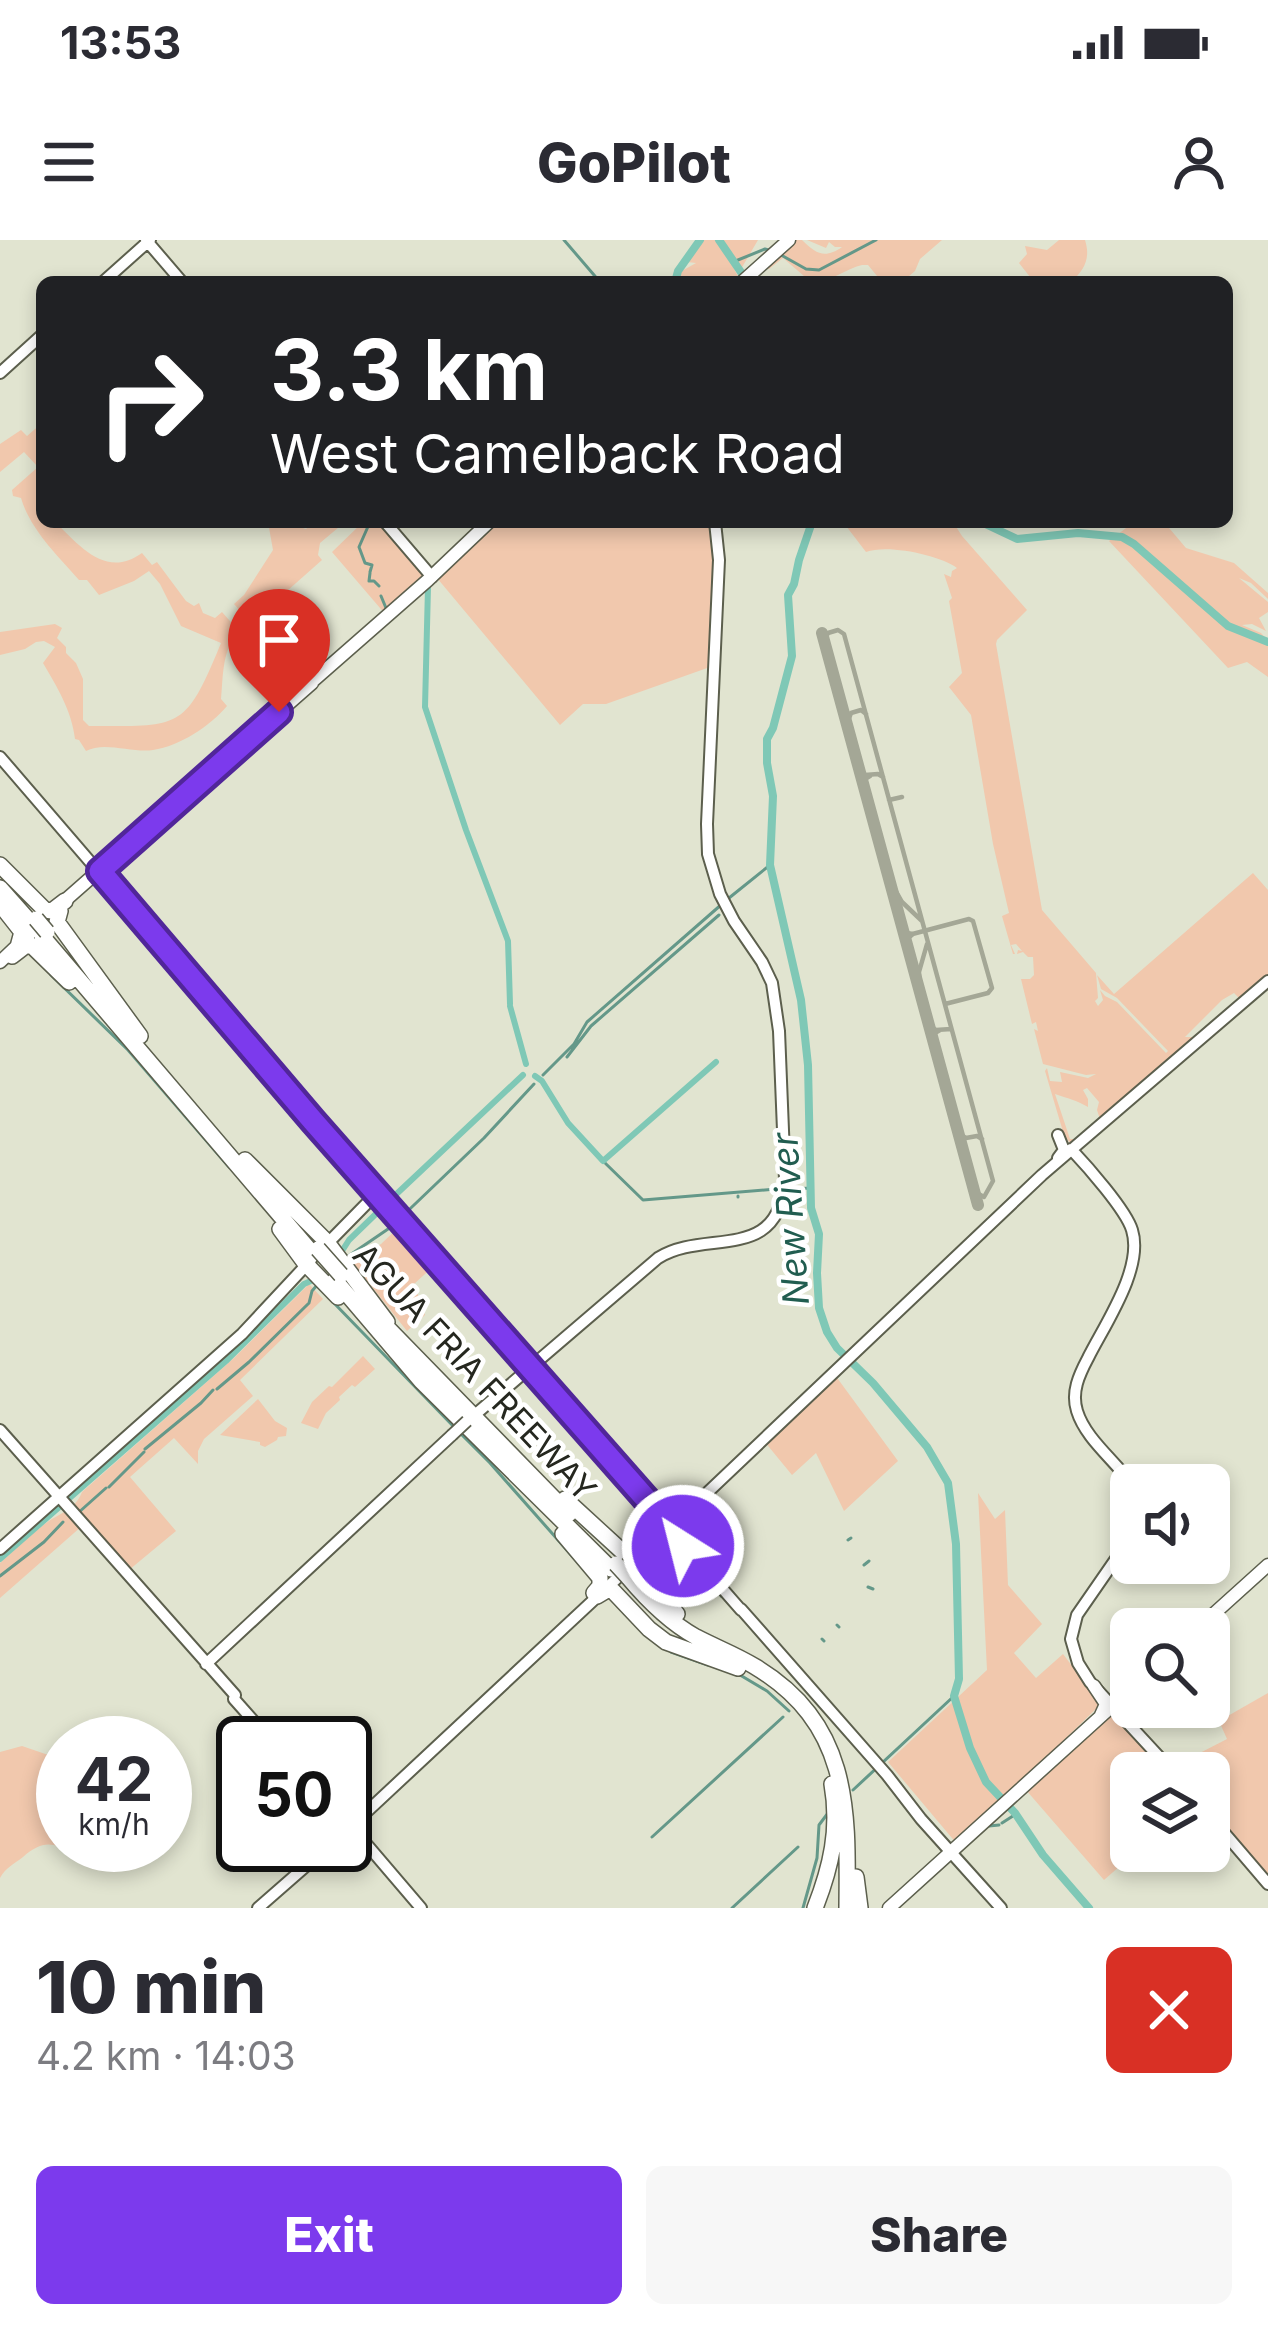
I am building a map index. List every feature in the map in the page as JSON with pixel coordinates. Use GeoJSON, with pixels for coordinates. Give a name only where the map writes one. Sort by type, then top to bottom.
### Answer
{"type":"FeatureCollection","features":[{"type":"Feature","properties":{"kind":"highway"},"geometry":{"type":"LineString","coordinates":[[0,865],[36,930],[45,958]]}},
{"type":"Feature","properties":{"kind":"highway","name":"AGUA FRIA FREEWAY"},"geometry":{"type":"LineString","coordinates":[[0,878],[36,930]]}},
{"type":"Feature","properties":{"kind":"highway","name":"AGUA FRIA FREEWAY"},"geometry":{"type":"LineString","coordinates":[[0,887],[156,1064],[326,1269]]}},
{"type":"Feature","properties":{"kind":"highway"},"geometry":{"type":"LineString","coordinates":[[0,904],[23,934],[57,921],[156,1064]]}},
{"type":"Feature","properties":{"kind":"highway"},"geometry":{"type":"LineString","coordinates":[[36,930],[29,945],[156,1064]]}},
{"type":"Feature","properties":{"kind":"highway"},"geometry":{"type":"LineString","coordinates":[[326,1269],[415,1365]]}},
{"type":"Feature","properties":{"kind":"highway"},"geometry":{"type":"LineString","coordinates":[[326,1269],[415,1365]]}},
{"type":"Feature","properties":{"kind":"highway"},"geometry":{"type":"LineString","coordinates":[[326,1269],[447,1399],[471,1418],[600,1580],[635,1567],[698,1632],[749,1663]]}},
{"type":"Feature","properties":{"kind":"highway","name":"AGUA FRIA FREEWAY"},"geometry":{"type":"LineString","coordinates":[[415,1365],[650,1603],[679,1627],[749,1663],[786,1689],[814,1721],[830,1750],[844,1793],[848,1831],[844,1908]]}},
{"type":"Feature","properties":{"kind":"highway"},"geometry":{"type":"LineString","coordinates":[[498,1450],[629,1555],[619,1573]]}},
{"type":"Feature","properties":{"kind":"highway"},"geometry":{"type":"LineString","coordinates":[[610,1542],[619,1556],[618,1592],[649,1629],[666,1642],[725,1662],[767,1683]]}},
{"type":"Feature","properties":{"kind":"highway","name":"AGUA FRIA FREEWAY"},"geometry":{"type":"LineString","coordinates":[[619,1573],[674,1632],[744,1667],[804,1720],[826,1758],[836,1789],[844,1908]]}},
{"type":"Feature","properties":{"kind":"highway"},"geometry":{"type":"LineString","coordinates":[[814,1721],[830,1745],[846,1787],[860,1908]]}},
{"type":"Feature","properties":{"kind":"highway"},"geometry":{"type":"LineString","coordinates":[[815,1908],[835,1842],[835,1799],[826,1758]]}},
{"type":"Feature","properties":{"kind":"main road"},"geometry":{"type":"LineString","coordinates":[[749,276],[789,240]]}},
{"type":"Feature","properties":{"kind":"main road"},"geometry":{"type":"LineString","coordinates":[[110,276],[148,241],[177,276]]}},
{"type":"Feature","properties":{"kind":"main road"},"geometry":{"type":"LineString","coordinates":[[0,373],[36,340]]}},
{"type":"Feature","properties":{"kind":"main road"},"geometry":{"type":"LineString","coordinates":[[390,528],[431,577]]}},
{"type":"Feature","properties":{"kind":"main road"},"geometry":{"type":"LineString","coordinates":[[36,930],[483,528]]}},
{"type":"Feature","properties":{"kind":"main road"},"geometry":{"type":"LineString","coordinates":[[206,1664],[452,1435],[664,1254],[684,1246],[746,1239],[764,1227],[779,1206],[785,1178],[776,1003],[766,968],[720,895],[707,838],[716,528]]}},
{"type":"Feature","properties":{"kind":"main road"},"geometry":{"type":"LineString","coordinates":[[284,708],[312,683]]}},
{"type":"Feature","properties":{"kind":"main road"},"geometry":{"type":"LineString","coordinates":[[0,757],[1001,1908]]}},
{"type":"Feature","properties":{"kind":"main road"},"geometry":{"type":"LineString","coordinates":[[372,1801],[1039,1179],[1268,981]]}},
{"type":"Feature","properties":{"kind":"main road"},"geometry":{"type":"LineString","coordinates":[[1058,1163],[1064,1150],[1060,1134],[1071,1144],[1086,1139]]}},
{"type":"Feature","properties":{"kind":"main road"},"geometry":{"type":"LineString","coordinates":[[1086,1139],[1079,1152],[1087,1170]]}},
{"type":"Feature","properties":{"kind":"main road"},"geometry":{"type":"LineString","coordinates":[[1071,1152],[1129,1221],[1134,1235],[1130,1274],[1075,1390],[1086,1430],[1114,1464]]}},
{"type":"Feature","properties":{"kind":"main road"},"geometry":{"type":"LineString","coordinates":[[1058,1163],[1071,1159],[1087,1170]]}},
{"type":"Feature","properties":{"kind":"main road"},"geometry":{"type":"LineString","coordinates":[[0,1550],[67,1506],[272,1304],[326,1269],[386,1204]]}},
{"type":"Feature","properties":{"kind":"main road"},"geometry":{"type":"LineString","coordinates":[[0,1430],[251,1716]]}},
{"type":"Feature","properties":{"kind":"main road"},"geometry":{"type":"LineString","coordinates":[[1220,1608],[1268,1565]]}},
{"type":"Feature","properties":{"kind":"main road"},"geometry":{"type":"LineString","coordinates":[[1110,1568],[1073,1624],[1073,1652],[1110,1701]]}},
{"type":"Feature","properties":{"kind":"main road"},"geometry":{"type":"LineString","coordinates":[[372,1806],[619,1573]]}},
{"type":"Feature","properties":{"kind":"main road"},"geometry":{"type":"LineString","coordinates":[[1096,1685],[1110,1695]]}},
{"type":"Feature","properties":{"kind":"main road"},"geometry":{"type":"LineString","coordinates":[[1096,1685],[1106,1704],[1100,1717]]}},
{"type":"Feature","properties":{"kind":"main road"},"geometry":{"type":"LineString","coordinates":[[894,1906],[1110,1708]]}},
{"type":"Feature","properties":{"kind":"main road"},"geometry":{"type":"LineString","coordinates":[[1134,1728],[1155,1752]]}},
{"type":"Feature","properties":{"kind":"main road"},"geometry":{"type":"LineString","coordinates":[[385,1795],[398,1776]]}},
{"type":"Feature","properties":{"kind":"main road"},"geometry":{"type":"LineString","coordinates":[[1230,1839],[1268,1882]]}},
{"type":"Feature","properties":{"kind":"main road"},"geometry":{"type":"LineString","coordinates":[[372,1854],[418,1908]]}},
{"type":"Feature","properties":{"kind":"main road"},"geometry":{"type":"LineString","coordinates":[[255,1908],[296,1872]]}},
{"type":"Feature","properties":{"kind":"main road"},"geometry":{"type":"LineString","coordinates":[[255,1908],[298,1872]]}},
{"type":"Feature","properties":{"kind":"shaded area"},"geometry":{"type":"Polygon","coordinates":[[[703,240],[758,240],[741,269],[721,245],[738,276],[679,276],[696,263],[687,262],[703,240]]]}},
{"type":"Feature","properties":{"kind":"shaded area"},"geometry":{"type":"Polygon","coordinates":[[[794,240],[826,254],[842,247],[829,242],[826,248],[807,240],[942,240],[909,276],[877,276],[862,265],[835,276],[804,276],[783,258],[766,268],[794,240]]]}},
{"type":"Feature","properties":{"kind":"shaded area"},"geometry":{"type":"Polygon","coordinates":[[[1059,240],[1085,240],[1087,258],[1076,276],[1029,276],[1019,263],[1027,254],[1025,246],[1047,250],[1059,240]]]}},
{"type":"Feature","properties":{"kind":"shaded area"},"geometry":{"type":"Polygon","coordinates":[[[36,428],[36,465],[24,452],[0,472],[0,444],[21,430],[27,436],[36,428]]]}},
{"type":"Feature","properties":{"kind":"shaded area"},"geometry":{"type":"Polygon","coordinates":[[[36,469],[36,528],[21,498],[13,496],[12,490],[36,469]]]}},
{"type":"Feature","properties":{"kind":"shaded area"},"geometry":{"type":"Polygon","coordinates":[[[36,528],[61,528],[105,561],[129,560],[142,553],[152,565],[157,562],[186,601],[194,606],[199,603],[203,613],[215,618],[222,612],[237,629],[248,620],[234,604],[273,550],[269,528],[338,528],[320,543],[322,560],[239,630],[244,639],[233,639],[223,676],[221,699],[227,706],[184,740],[153,750],[101,747],[86,751],[75,739],[67,709],[43,663],[55,647],[36,642],[0,655],[0,632],[55,624],[62,628],[57,638],[83,679],[83,720],[89,726],[143,725],[176,718],[198,693],[221,643],[181,626],[149,571],[99,595],[36,528]]]}},
{"type":"Feature","properties":{"kind":"shaded area"},"geometry":{"type":"Polygon","coordinates":[[[357,528],[386,528],[426,575],[386,615],[332,552],[357,528]]]}},
{"type":"Feature","properties":{"kind":"shaded area"},"geometry":{"type":"Polygon","coordinates":[[[489,528],[713,528],[710,667],[606,704],[583,704],[560,725],[437,578],[489,528]]]}},
{"type":"Feature","properties":{"kind":"shaded area"},"geometry":{"type":"Polygon","coordinates":[[[848,528],[957,528],[1027,610],[996,644],[1042,910],[1096,973],[1098,1006],[1103,1000],[1100,990],[1166,1053],[1117,998],[1101,989],[1097,975],[1114,994],[1253,873],[1268,890],[1268,975],[1240,999],[1234,993],[1222,1000],[1185,1037],[1194,1037],[1229,1008],[1100,1119],[1099,1102],[1087,1088],[1083,1090],[1088,1107],[1055,1094],[1070,1139],[1076,1142],[1070,1143],[1064,1135],[1045,1071],[1047,1068],[1050,1081],[1062,1082],[1060,1072],[1088,1078],[1096,1074],[1043,1064],[1036,1022],[1032,1024],[1021,979],[1034,975],[1033,957],[1017,954],[1022,951],[1016,944],[1011,945],[1013,954],[1002,916],[1009,913],[971,715],[949,687],[962,673],[944,574],[951,577],[957,568],[913,552],[866,552],[848,528]]]}},
{"type":"Feature","properties":{"kind":"shaded area"},"geometry":{"type":"Polygon","coordinates":[[[1126,528],[1169,528],[1186,548],[1234,563],[1268,593],[1268,599],[1239,578],[1268,602],[1268,612],[1259,618],[1266,631],[1242,625],[1268,641],[1268,677],[1247,662],[1228,668],[1109,541],[1126,528]]]}},
{"type":"Feature","properties":{"kind":"shaded area"},"geometry":{"type":"Polygon","coordinates":[[[400,1226],[435,1265],[414,1284],[425,1315],[407,1331],[352,1262],[400,1226]]]}},
{"type":"Feature","properties":{"kind":"shaded area"},"geometry":{"type":"Polygon","coordinates":[[[309,1284],[323,1299],[240,1380],[253,1396],[204,1439],[198,1464],[174,1438],[130,1477],[176,1531],[129,1570],[82,1526],[0,1598],[0,1563],[71,1507],[309,1284]]]}},
{"type":"Feature","properties":{"kind":"shaded area"},"geometry":{"type":"Polygon","coordinates":[[[363,1356],[375,1369],[339,1397],[318,1429],[301,1423],[312,1402],[363,1356]]]}},
{"type":"Feature","properties":{"kind":"shaded area"},"geometry":{"type":"Polygon","coordinates":[[[835,1375],[898,1461],[844,1511],[816,1453],[792,1475],[764,1441],[835,1375]]]}},
{"type":"Feature","properties":{"kind":"shaded area"},"geometry":{"type":"Polygon","coordinates":[[[258,1399],[287,1428],[286,1436],[265,1447],[220,1435],[258,1399]]]}},
{"type":"Feature","properties":{"kind":"shaded area"},"geometry":{"type":"Polygon","coordinates":[[[978,1493],[995,1519],[1005,1510],[1008,1585],[1042,1624],[1014,1653],[1036,1678],[1063,1654],[1101,1704],[957,1844],[888,1762],[987,1670],[978,1493]]]}},
{"type":"Feature","properties":{"kind":"shaded area"},"geometry":{"type":"Polygon","coordinates":[[[1268,1693],[1268,1878],[1230,1834],[1230,1752],[1202,1752],[1227,1739],[1222,1728],[1230,1728],[1230,1715],[1268,1693]]]}},
{"type":"Feature","properties":{"kind":"shaded area"},"geometry":{"type":"Polygon","coordinates":[[[1110,1716],[1110,1728],[1127,1728],[1148,1752],[1110,1752],[1113,1872],[1104,1880],[1026,1790],[1110,1716]]]}},
{"type":"Feature","properties":{"kind":"shaded area"},"geometry":{"type":"Polygon","coordinates":[[[22,1746],[36,1751],[36,1848],[0,1878],[0,1752],[22,1746]]]}},
{"type":"Feature","properties":{"kind":"waterway"},"geometry":{"type":"LineString","coordinates":[[564,240],[595,276]]}},
{"type":"Feature","properties":{"kind":"waterway","name":"New River"},"geometry":{"type":"LineString","coordinates":[[677,276],[700,240]]}},
{"type":"Feature","properties":{"kind":"waterway"},"geometry":{"type":"LineString","coordinates":[[719,240],[744,276]]}},
{"type":"Feature","properties":{"kind":"waterway"},"geometry":{"type":"LineString","coordinates":[[781,255],[806,269],[819,270],[876,240]]}},
{"type":"Feature","properties":{"kind":"waterway"},"geometry":{"type":"LineString","coordinates":[[733,262],[765,249],[772,251]]}},
{"type":"Feature","properties":{"kind":"waterway"},"geometry":{"type":"LineString","coordinates":[[367,528],[359,547],[365,563],[372,565],[370,572]]}},
{"type":"Feature","properties":{"kind":"waterway","name":"New River"},"geometry":{"type":"LineString","coordinates":[[810,528],[788,595],[792,656],[767,739],[767,763],[773,796],[770,865],[801,1000],[808,1065],[819,1308],[837,1348],[927,1447],[948,1483],[956,1544],[959,1679],[954,1696],[970,1748],[986,1782],[1089,1908]]}},
{"type":"Feature","properties":{"kind":"waterway"},"geometry":{"type":"LineString","coordinates":[[994,528],[1017,539],[1078,533],[1122,537],[1228,626],[1268,642]]}},
{"type":"Feature","properties":{"kind":"waterway"},"geometry":{"type":"LineString","coordinates":[[370,573],[369,581],[379,586]]}},
{"type":"Feature","properties":{"kind":"waterway"},"geometry":{"type":"LineString","coordinates":[[428,587],[425,707],[508,941],[510,1004]]}},
{"type":"Feature","properties":{"kind":"waterway"},"geometry":{"type":"LineString","coordinates":[[381,596],[386,608]]}},
{"type":"Feature","properties":{"kind":"waterway"},"geometry":{"type":"LineString","coordinates":[[729,898],[770,865]]}},
{"type":"Feature","properties":{"kind":"waterway"},"geometry":{"type":"LineString","coordinates":[[543,1075],[574,1044],[587,1022],[722,904]]}},
{"type":"Feature","properties":{"kind":"waterway"},"geometry":{"type":"LineString","coordinates":[[567,1057],[591,1026],[719,915]]}},
{"type":"Feature","properties":{"kind":"waterway"},"geometry":{"type":"LineString","coordinates":[[51,975],[128,1050],[229,1167]]}},
{"type":"Feature","properties":{"kind":"waterway"},"geometry":{"type":"LineString","coordinates":[[510,1006],[526,1064]]}},
{"type":"Feature","properties":{"kind":"waterway"},"geometry":{"type":"LineString","coordinates":[[535,1076],[603,1161],[716,1062]]}},
{"type":"Feature","properties":{"kind":"waterway"},"geometry":{"type":"LineString","coordinates":[[388,1202],[523,1075]]}},
{"type":"Feature","properties":{"kind":"waterway"},"geometry":{"type":"LineString","coordinates":[[347,1257],[391,1227],[534,1084]]}},
{"type":"Feature","properties":{"kind":"waterway"},"geometry":{"type":"LineString","coordinates":[[603,1161],[643,1200],[776,1189]]}},
{"type":"Feature","properties":{"kind":"waterway"},"geometry":{"type":"LineString","coordinates":[[794,1189],[811,1188]]}},
{"type":"Feature","properties":{"kind":"waterway"},"geometry":{"type":"LineString","coordinates":[[342,1251],[383,1207]]}},
{"type":"Feature","properties":{"kind":"waterway"},"geometry":{"type":"LineString","coordinates":[[0,1559],[313,1280]]}},
{"type":"Feature","properties":{"kind":"waterway"},"geometry":{"type":"LineString","coordinates":[[217,1389],[309,1303],[318,1284]]}},
{"type":"Feature","properties":{"kind":"waterway"},"geometry":{"type":"LineString","coordinates":[[332,1301],[455,1428]]}},
{"type":"Feature","properties":{"kind":"waterway"},"geometry":{"type":"LineString","coordinates":[[145,1449],[213,1390]]}},
{"type":"Feature","properties":{"kind":"waterway"},"geometry":{"type":"LineString","coordinates":[[462,1435],[588,1574]]}},
{"type":"Feature","properties":{"kind":"waterway"},"geometry":{"type":"LineString","coordinates":[[109,1487],[144,1452]]}},
{"type":"Feature","properties":{"kind":"waterway"},"geometry":{"type":"LineString","coordinates":[[78,1513],[106,1488]]}},
{"type":"Feature","properties":{"kind":"waterway"},"geometry":{"type":"LineString","coordinates":[[0,1576],[63,1522]]}},
{"type":"Feature","properties":{"kind":"waterway"},"geometry":{"type":"LineString","coordinates":[[864,1565],[869,1561]]}},
{"type":"Feature","properties":{"kind":"waterway"},"geometry":{"type":"LineString","coordinates":[[868,1587],[873,1589]]}},
{"type":"Feature","properties":{"kind":"waterway"},"geometry":{"type":"LineString","coordinates":[[671,1652],[708,1665]]}},
{"type":"Feature","properties":{"kind":"waterway"},"geometry":{"type":"LineString","coordinates":[[740,1675],[789,1711]]}},
{"type":"Feature","properties":{"kind":"waterway"},"geometry":{"type":"LineString","coordinates":[[853,1790],[954,1696]]}},
{"type":"Feature","properties":{"kind":"waterway"},"geometry":{"type":"LineString","coordinates":[[652,1837],[783,1717]]}},
{"type":"Feature","properties":{"kind":"waterway"},"geometry":{"type":"LineString","coordinates":[[803,1908],[817,1858],[819,1825],[828,1813]]}},
{"type":"Feature","properties":{"kind":"waterway"},"geometry":{"type":"LineString","coordinates":[[1002,1823],[1016,1814]]}},
{"type":"Feature","properties":{"kind":"waterway"},"geometry":{"type":"LineString","coordinates":[[989,1826],[999,1825]]}},
{"type":"Feature","properties":{"kind":"waterway"},"geometry":{"type":"LineString","coordinates":[[732,1908],[798,1847]]}},
{"type":"Feature","properties":{"kind":"taxiway"},"geometry":{"type":"LineString","coordinates":[[824,641],[828,633],[838,630],[844,634],[993,1181],[984,1197],[975,1192]]}},
{"type":"Feature","properties":{"kind":"taxiway"},"geometry":{"type":"LineString","coordinates":[[847,724],[851,713],[861,710],[866,714]]}},
{"type":"Feature","properties":{"kind":"taxiway"},"geometry":{"type":"LineString","coordinates":[[859,770],[883,777]]}},
{"type":"Feature","properties":{"kind":"taxiway"},"geometry":{"type":"LineString","coordinates":[[864,787],[870,776]]}},
{"type":"Feature","properties":{"kind":"taxiway"},"geometry":{"type":"LineString","coordinates":[[889,800],[902,797]]}},
{"type":"Feature","properties":{"kind":"taxiway"},"geometry":{"type":"LineString","coordinates":[[889,879],[902,902],[922,921]]}},
{"type":"Feature","properties":{"kind":"taxiway"},"geometry":{"type":"LineString","coordinates":[[905,936],[973,921],[992,988],[945,1004]]}},
{"type":"Feature","properties":{"kind":"taxiway"},"geometry":{"type":"LineString","coordinates":[[902,927],[913,934],[907,939],[908,947]]}},
{"type":"Feature","properties":{"kind":"taxiway"},"geometry":{"type":"LineString","coordinates":[[920,992],[919,972],[927,944]]}},
{"type":"Feature","properties":{"kind":"taxiway"},"geometry":{"type":"LineString","coordinates":[[929,1025],[936,1030],[951,1029]]}},
{"type":"Feature","properties":{"kind":"taxiway"},"geometry":{"type":"LineString","coordinates":[[933,1041],[940,1030]]}},
{"type":"Feature","properties":{"kind":"taxiway"},"geometry":{"type":"LineString","coordinates":[[959,1134],[982,1139]]}},
{"type":"Feature","properties":{"kind":"runway"},"geometry":{"type":"LineString","coordinates":[[822,633],[978,1205]]}},
{"type":"Feature","properties":{"kind":"route"},"geometry":{"type":"LineString","coordinates":[[279,712],[100,871],[383,1202],[691,1550],[683,1546]]}}]}
